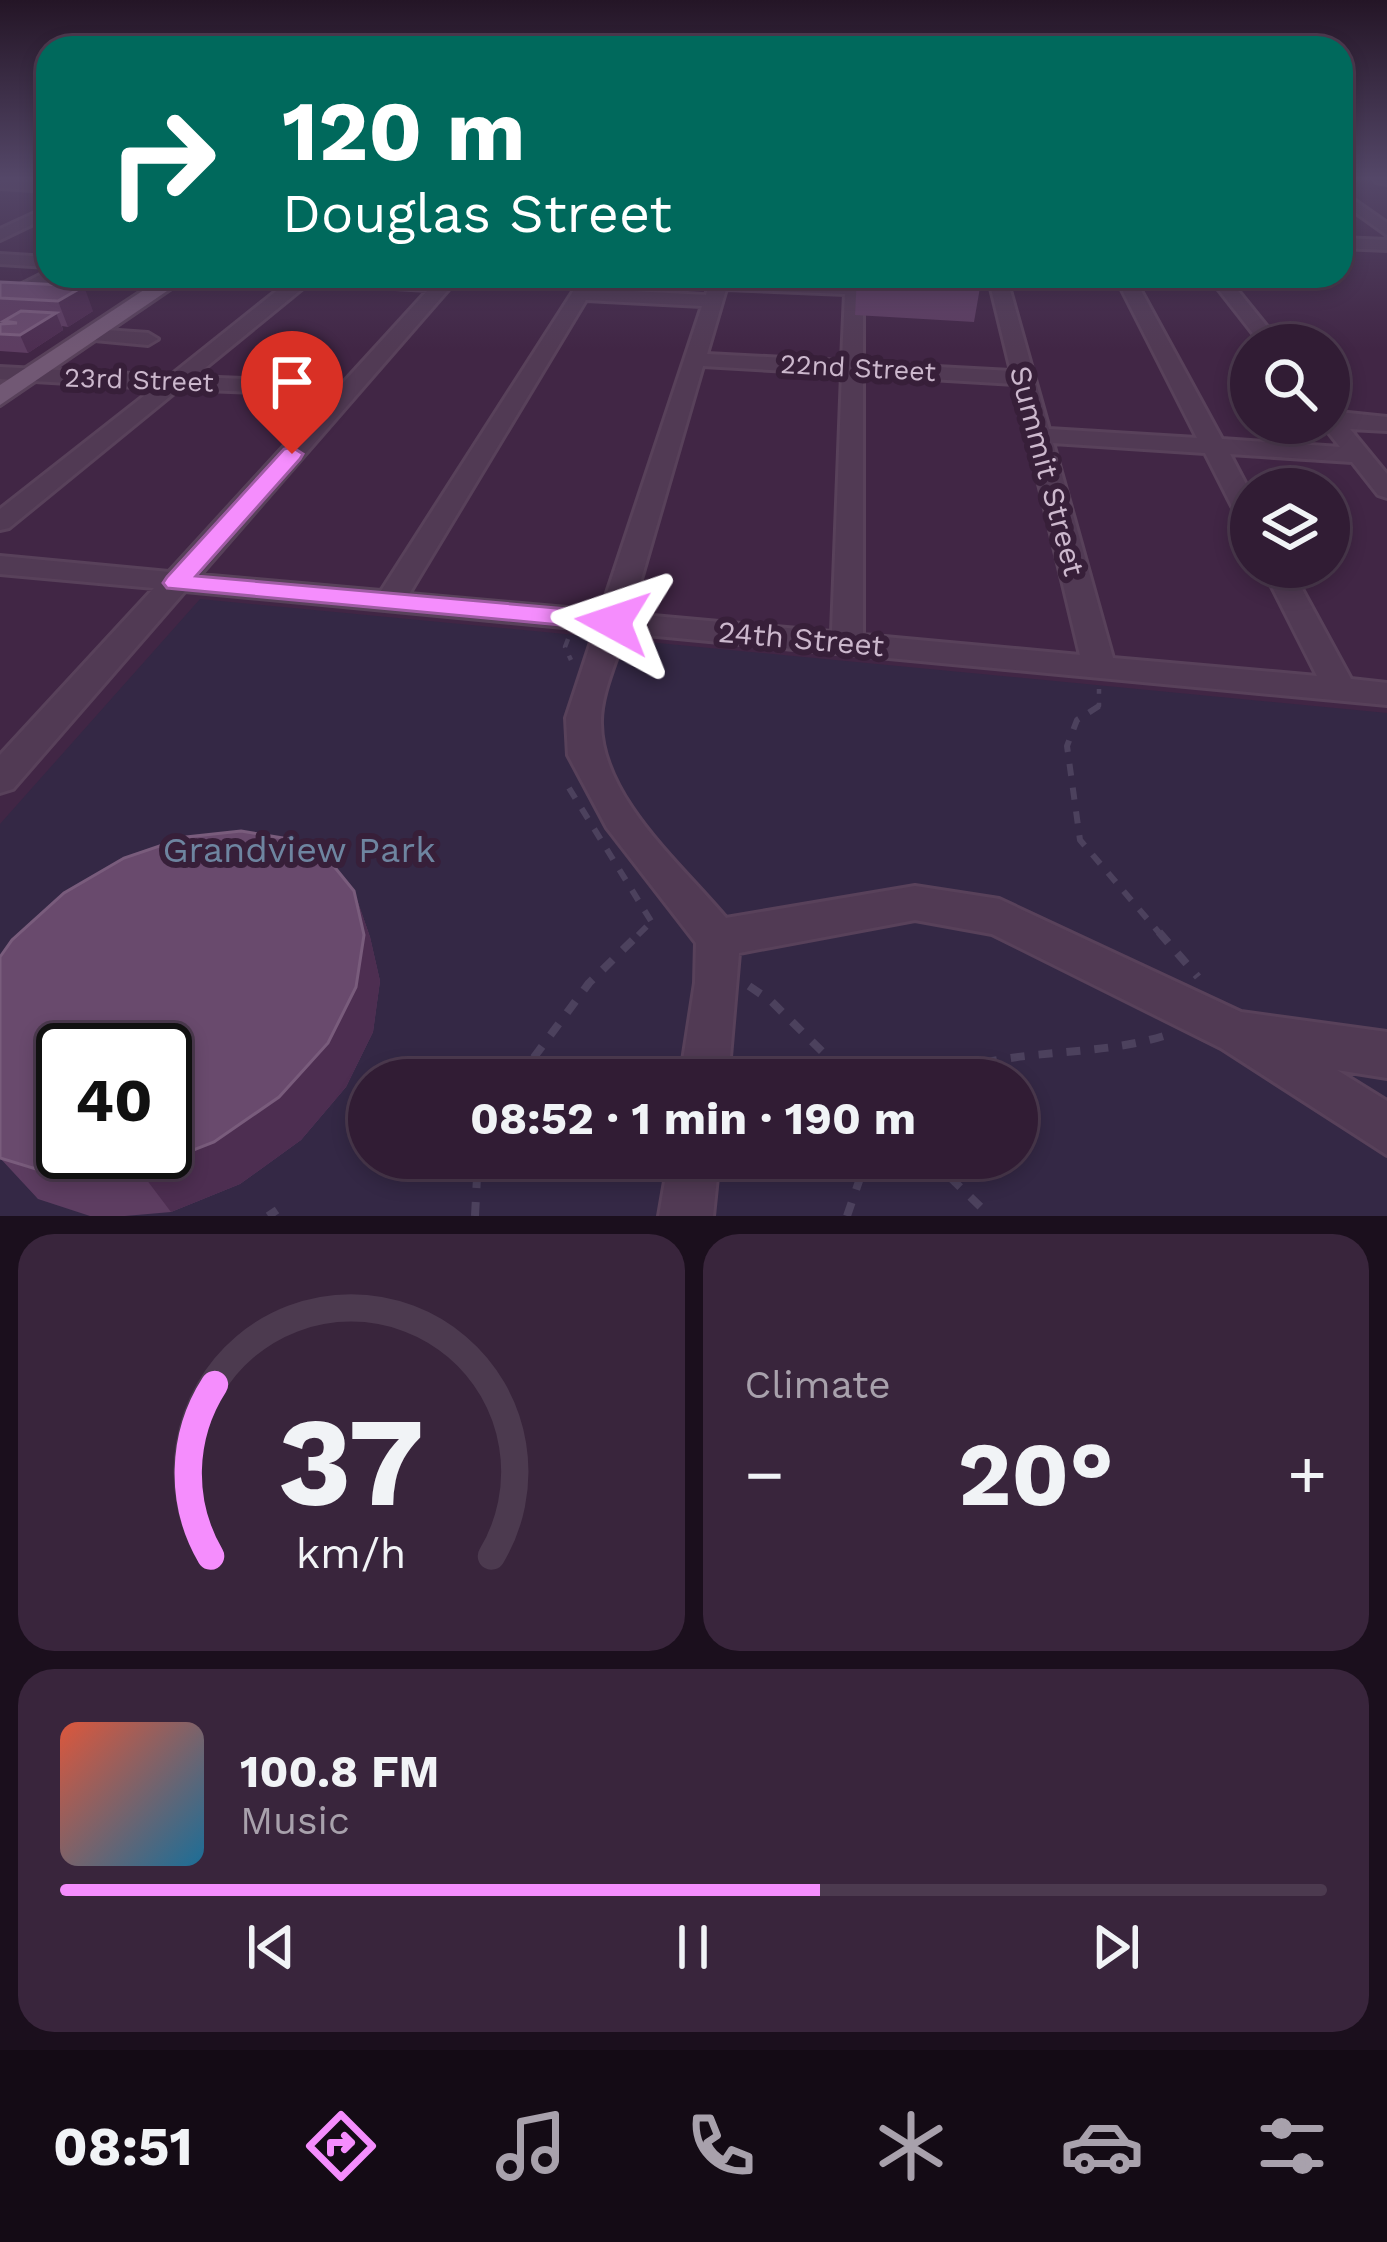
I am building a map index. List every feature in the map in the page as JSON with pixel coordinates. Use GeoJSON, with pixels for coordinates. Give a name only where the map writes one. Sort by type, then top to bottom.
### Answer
{"type":"FeatureCollection","features":[{"type":"Feature","properties":{"kind":"main road"},"geometry":{"type":"LineString","coordinates":[[0,397],[161,288]]}},
{"type":"Feature","properties":{"kind":"street"},"geometry":{"type":"LineString","coordinates":[[1353,244],[1387,245]]}},
{"type":"Feature","properties":{"kind":"street"},"geometry":{"type":"LineString","coordinates":[[0,259],[36,261]]}},
{"type":"Feature","properties":{"kind":"street"},"geometry":{"type":"LineString","coordinates":[[0,303],[36,283]]}},
{"type":"Feature","properties":{"kind":"street"},"geometry":{"type":"LineString","coordinates":[[0,522],[292,288]]}},
{"type":"Feature","properties":{"kind":"street"},"geometry":{"type":"LineString","coordinates":[[0,779],[441,288]]}},
{"type":"Feature","properties":{"kind":"street"},"geometry":{"type":"LineString","coordinates":[[390,601],[586,288]]}},
{"type":"Feature","properties":{"kind":"street"},"geometry":{"type":"LineString","coordinates":[[705,1059],[710,940],[620,818],[586,755],[583,718],[718,288]]}},
{"type":"Feature","properties":{"kind":"street"},"geometry":{"type":"LineString","coordinates":[[847,643],[853,288]]}},
{"type":"Feature","properties":{"kind":"street","name":"Summit Street"},"geometry":{"type":"LineString","coordinates":[[1001,288],[1099,665]]}},
{"type":"Feature","properties":{"kind":"street"},"geometry":{"type":"LineString","coordinates":[[1130,288],[1230,478]]}},
{"type":"Feature","properties":{"kind":"street"},"geometry":{"type":"LineString","coordinates":[[1227,288],[1255,324]]}},
{"type":"Feature","properties":{"kind":"street"},"geometry":{"type":"LineString","coordinates":[[92,335],[148,339]]}},
{"type":"Feature","properties":{"kind":"street","name":"22nd Street"},"geometry":{"type":"LineString","coordinates":[[695,358],[1022,378]]}},
{"type":"Feature","properties":{"kind":"street"},"geometry":{"type":"LineString","coordinates":[[110,382],[134,364]]}},
{"type":"Feature","properties":{"kind":"street","name":"23rd Street"},"geometry":{"type":"LineString","coordinates":[[0,373],[110,382],[350,390]]}},
{"type":"Feature","properties":{"kind":"street"},"geometry":{"type":"LineString","coordinates":[[1350,421],[1387,424]]}},
{"type":"Feature","properties":{"kind":"street"},"geometry":{"type":"LineString","coordinates":[[1036,435],[1358,455]]}},
{"type":"Feature","properties":{"kind":"street"},"geometry":{"type":"LineString","coordinates":[[1349,444],[1387,490]]}},
{"type":"Feature","properties":{"kind":"street","name":"24th Street"},"geometry":{"type":"LineString","coordinates":[[0,565],[1387,694]]}},
{"type":"Feature","properties":{"kind":"street"},"geometry":{"type":"LineString","coordinates":[[1287,588],[1340,690]]}},
{"type":"Feature","properties":{"kind":"street"},"geometry":{"type":"LineString","coordinates":[[710,940],[915,903],[999,917],[1238,1033],[1387,1130]]}},
{"type":"Feature","properties":{"kind":"street"},"geometry":{"type":"LineString","coordinates":[[1238,1033],[1387,1055]]}},
{"type":"Feature","properties":{"kind":"street"},"geometry":{"type":"LineString","coordinates":[[686,1216],[691,1179]]}},
{"type":"Feature","properties":{"kind":"path"},"geometry":{"type":"LineString","coordinates":[[534,1059],[590,983],[651,921],[710,940],[744,982],[771,1001],[829,1059]]}},
{"type":"Feature","properties":{"kind":"path"},"geometry":{"type":"LineString","coordinates":[[475,1216],[477,1179]]}},
{"type":"Feature","properties":{"kind":"path"},"geometry":{"type":"LineString","coordinates":[[847,1216],[859,1179]]}},
{"type":"Feature","properties":{"kind":"path"},"geometry":{"type":"LineString","coordinates":[[952,1179],[990,1216]]}},
{"type":"Feature","properties":{"kind":"green space","name":"Grandview Park"},"geometry":{"type":"Polygon","coordinates":[[[200,599],[1387,713],[1387,1216],[0,1216],[0,824],[200,599]]]}},
{"type":"Feature","properties":{"kind":"building"},"geometry":{"type":"Polygon","coordinates":[[[0,282],[81,288],[58,301],[0,298],[0,282]]]}},
{"type":"Feature","properties":{"kind":"building"},"geometry":{"type":"Polygon","coordinates":[[[21,311],[56,313],[20,335],[0,334],[0,324],[17,323],[4,321],[21,311]]]}},
{"type":"Feature","properties":{"kind":"building"},"geometry":{"type":"Polygon","coordinates":[[[241,831],[289,839],[328,859],[354,891],[364,935],[356,987],[328,1043],[279,1097],[214,1142],[192,1151],[192,1023],[36,1023],[36,1169],[0,1158],[0,957],[64,893],[124,858],[186,837],[241,831]]]}},
{"type":"Feature","properties":{"kind":"route"},"geometry":{"type":"LineString","coordinates":[[292,454],[176,583],[613,622]]}}]}
